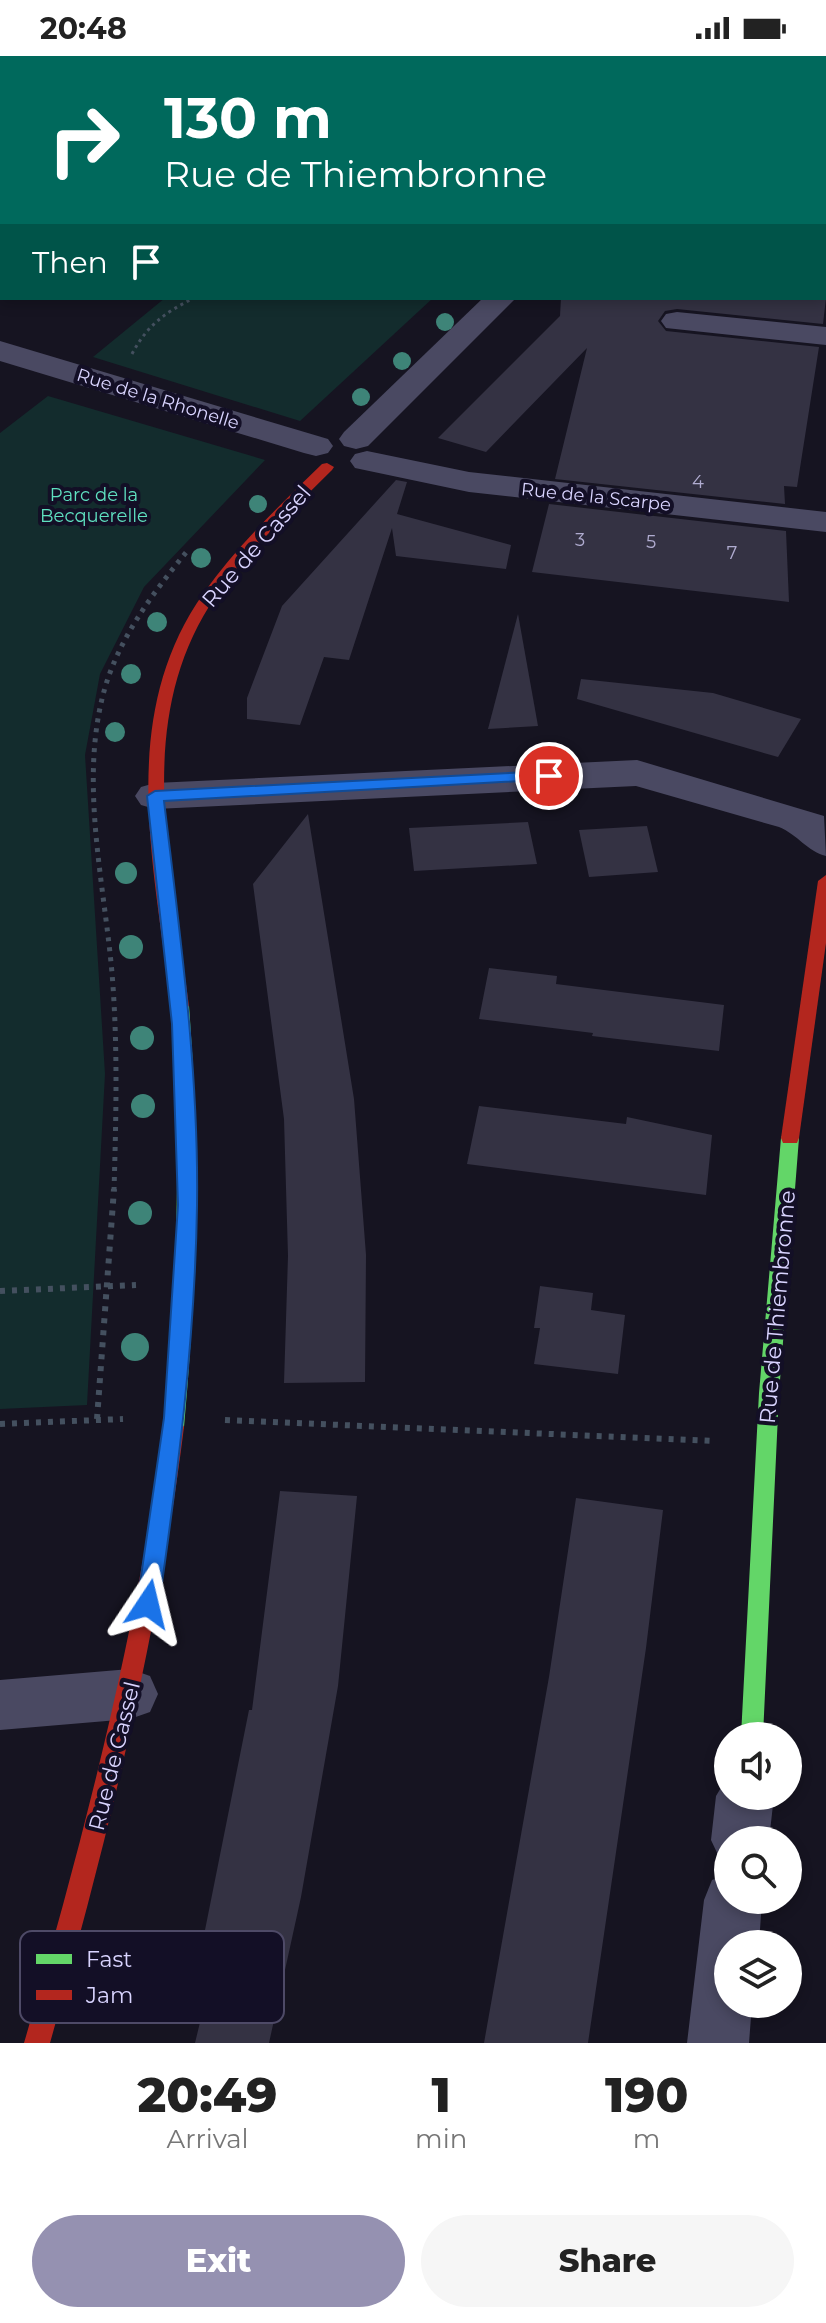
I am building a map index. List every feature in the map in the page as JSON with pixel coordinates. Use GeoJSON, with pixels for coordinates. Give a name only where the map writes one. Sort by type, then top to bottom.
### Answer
{"type":"FeatureCollection","features":[{"type":"Feature","properties":{"kind":"street"},"geometry":{"type":"LineString","coordinates":[[321,457],[352,468],[362,450],[499,300]]}},
{"type":"Feature","properties":{"kind":"street"},"geometry":{"type":"LineString","coordinates":[[677,321],[826,336]]}},
{"type":"Feature","properties":{"kind":"street","name":"Rue de la Rhonelle"},"geometry":{"type":"LineString","coordinates":[[0,351],[117,386],[321,457]]}},
{"type":"Feature","properties":{"kind":"street","name":"Rue de la Scarpe"},"geometry":{"type":"LineString","coordinates":[[362,450],[469,482],[826,522]]}},
{"type":"Feature","properties":{"kind":"street","name":"Rue de Cassel"},"geometry":{"type":"LineString","coordinates":[[67,1931],[130,1694],[154,1573],[175,1418],[187,1205],[183,1052],[178,983],[155,796],[155,734],[168,677],[189,629],[233,566],[321,457]]}},
{"type":"Feature","properties":{"kind":"street"},"geometry":{"type":"LineString","coordinates":[[155,796],[637,773],[793,818],[810,825],[826,843]]}},
{"type":"Feature","properties":{"kind":"street","name":"Rue de Thiembronne"},"geometry":{"type":"LineString","coordinates":[[753,1722],[766,1443],[792,1115],[826,881]]}},
{"type":"Feature","properties":{"kind":"street"},"geometry":{"type":"LineString","coordinates":[[0,1705],[130,1694]]}},
{"type":"Feature","properties":{"kind":"street"},"geometry":{"type":"LineString","coordinates":[[718,2043],[721,2018]]}},
{"type":"Feature","properties":{"kind":"street","name":"Rue de Cassel"},"geometry":{"type":"LineString","coordinates":[[37,2043],[42,2023]]}},
{"type":"Feature","properties":{"kind":"path"},"geometry":{"type":"LineString","coordinates":[[117,386],[142,333],[157,316],[190,300]]}},
{"type":"Feature","properties":{"kind":"path"},"geometry":{"type":"LineString","coordinates":[[0,1291],[185,1282]]}},
{"type":"Feature","properties":{"kind":"path"},"geometry":{"type":"LineString","coordinates":[[0,1424],[175,1418],[766,1443]]}},
{"type":"Feature","properties":{"kind":"green space"},"geometry":{"type":"Polygon","coordinates":[[[163,300],[431,300],[300,421],[93,357],[163,300]]]}},
{"type":"Feature","properties":{"kind":"green space","name":"Parc de la Becquerelle"},"geometry":{"type":"Polygon","coordinates":[[[48,396],[265,460],[144,587],[100,674],[85,755],[105,1074],[87,1405],[0,1409],[0,433],[48,396]]]}},
{"type":"Feature","properties":{"kind":"building"},"geometry":{"type":"Polygon","coordinates":[[[561,300],[826,300],[823,324],[677,309],[665,311],[658,321],[666,331],[819,347],[797,487],[784,486],[785,504],[555,479],[587,348],[486,452],[438,438],[560,316],[561,300]]]}},
{"type":"Feature","properties":{"kind":"building"},"geometry":{"type":"Polygon","coordinates":[[[396,480],[407,482],[397,514],[511,545],[506,569],[396,556],[392,528],[349,660],[324,657],[300,725],[247,719],[247,698],[282,606],[396,480]]]}},
{"type":"Feature","properties":{"kind":"building"},"geometry":{"type":"Polygon","coordinates":[[[549,504],[786,531],[789,602],[532,572],[549,504]]]}},
{"type":"Feature","properties":{"kind":"building"},"geometry":{"type":"Polygon","coordinates":[[[518,614],[538,726],[488,729],[518,614]]]}},
{"type":"Feature","properties":{"kind":"building"},"geometry":{"type":"Polygon","coordinates":[[[581,679],[713,693],[801,719],[778,757],[577,699],[581,679]]]}},
{"type":"Feature","properties":{"kind":"building"},"geometry":{"type":"Polygon","coordinates":[[[308,814],[354,1099],[366,1255],[365,1382],[284,1383],[288,1256],[284,1119],[253,884],[308,814]]]}},
{"type":"Feature","properties":{"kind":"building"},"geometry":{"type":"Polygon","coordinates":[[[528,822],[537,864],[414,871],[409,828],[528,822]]]}},
{"type":"Feature","properties":{"kind":"building"},"geometry":{"type":"Polygon","coordinates":[[[647,826],[658,872],[589,877],[579,830],[647,826]]]}},
{"type":"Feature","properties":{"kind":"building"},"geometry":{"type":"Polygon","coordinates":[[[489,968],[557,976],[556,984],[724,1005],[719,1051],[479,1019],[489,968]]]}},
{"type":"Feature","properties":{"kind":"building"},"geometry":{"type":"Polygon","coordinates":[[[479,1106],[626,1124],[627,1117],[712,1135],[706,1195],[467,1164],[479,1106]]]}},
{"type":"Feature","properties":{"kind":"building"},"geometry":{"type":"Polygon","coordinates":[[[540,1286],[593,1293],[591,1310],[625,1315],[618,1374],[534,1364],[540,1328],[534,1328],[540,1286]]]}},
{"type":"Feature","properties":{"kind":"building"},"geometry":{"type":"Polygon","coordinates":[[[280,1491],[357,1496],[338,1686],[301,1897],[284,1975],[284,1931],[205,1931],[249,1710],[252,1710],[280,1491]]]}},
{"type":"Feature","properties":{"kind":"building"},"geometry":{"type":"Polygon","coordinates":[[[576,1498],[663,1510],[588,2043],[484,2043],[549,1677],[576,1498]]]}},
{"type":"Feature","properties":{"kind":"building"},"geometry":{"type":"Polygon","coordinates":[[[200,2023],[273,2023],[269,2043],[195,2043],[200,2023]]]}},
{"type":"Feature","properties":{"kind":"traffic: fast"},"geometry":{"type":"LineString","coordinates":[[174,1427],[183,1322],[188,1164],[180,1006]]}},
{"type":"Feature","properties":{"kind":"traffic: fast"},"geometry":{"type":"LineString","coordinates":[[753,1722],[769,1393],[790,1138]]}},
{"type":"Feature","properties":{"kind":"traffic: jam"},"geometry":{"type":"LineString","coordinates":[[180,1006],[155,809],[155,760],[160,712],[173,665],[208,597],[256,539],[327,467]]}},
{"type":"Feature","properties":{"kind":"traffic: jam"},"geometry":{"type":"LineString","coordinates":[[790,1138],[826,881]]}},
{"type":"Feature","properties":{"kind":"traffic: jam"},"geometry":{"type":"LineString","coordinates":[[69,1931],[136,1661],[164,1506],[174,1427]]}},
{"type":"Feature","properties":{"kind":"traffic: jam"},"geometry":{"type":"LineString","coordinates":[[37,2043],[43,2023]]}},
{"type":"Feature","properties":{"kind":"route"},"geometry":{"type":"LineString","coordinates":[[148,1604],[175,1418],[187,1205],[185,1080],[178,983],[155,796],[549,776]]}}]}
